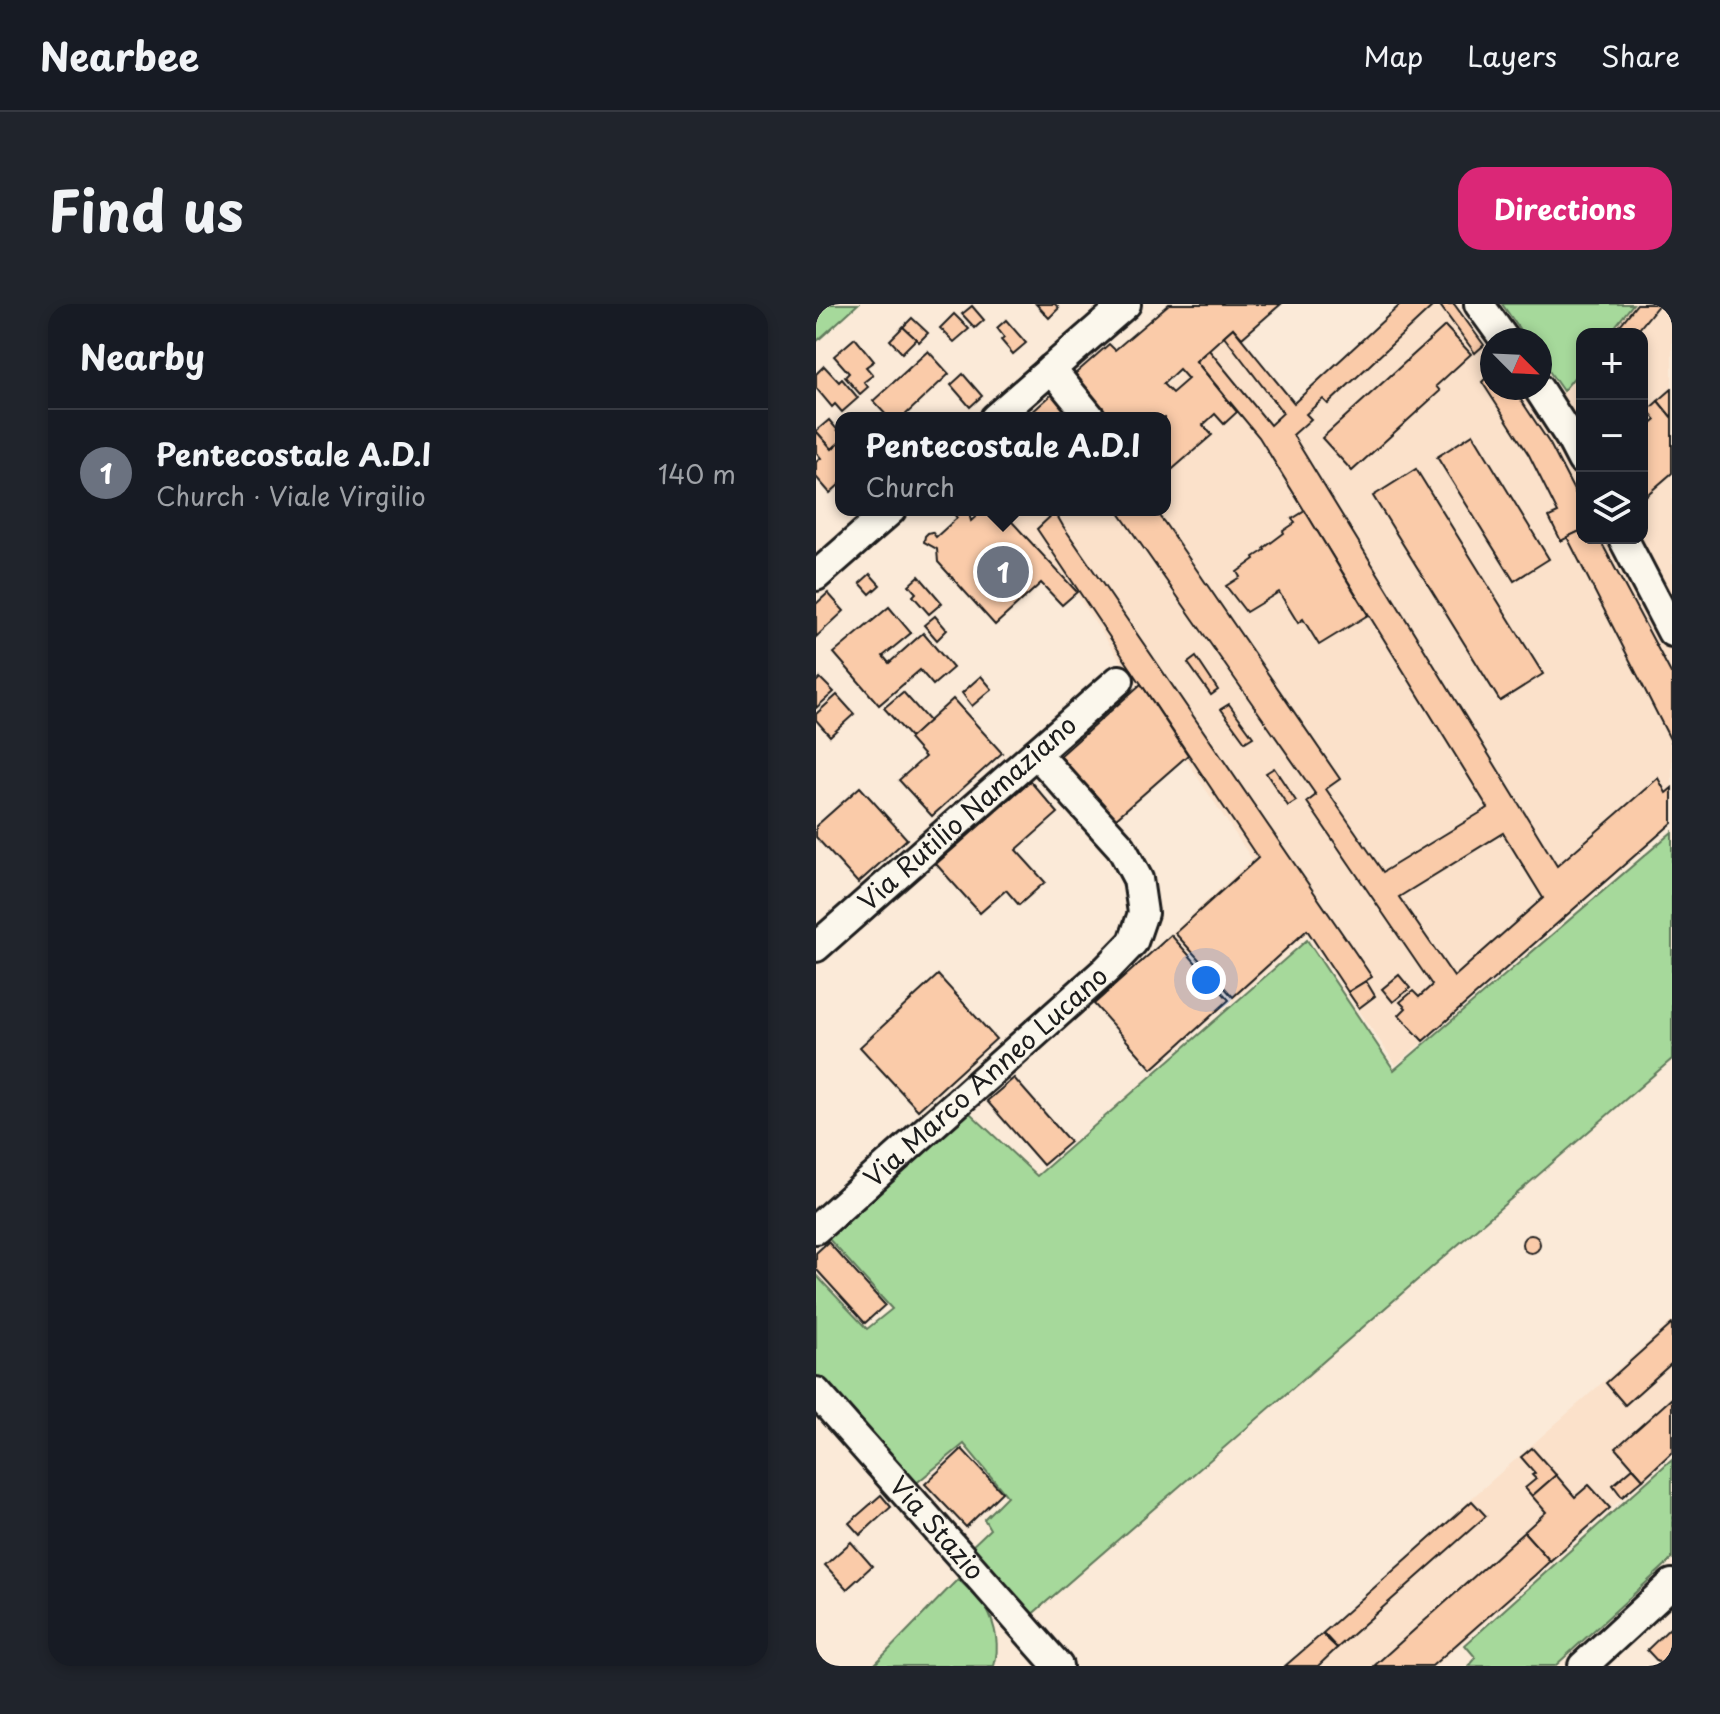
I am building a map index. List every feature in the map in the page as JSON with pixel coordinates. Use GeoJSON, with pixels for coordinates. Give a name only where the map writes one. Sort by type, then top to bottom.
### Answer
{"type":"FeatureCollection","features":[{"type":"Feature","properties":{"kind":"street"},"geometry":{"type":"LineString","coordinates":[[1002,412],[1126,304]]}},
{"type":"Feature","properties":{"kind":"street"},"geometry":{"type":"LineString","coordinates":[[1479,304],[1496,328]]}},
{"type":"Feature","properties":{"kind":"street"},"geometry":{"type":"LineString","coordinates":[[1051,369],[1086,412]]}},
{"type":"Feature","properties":{"kind":"street"},"geometry":{"type":"LineString","coordinates":[[1546,400],[1576,449]]}},
{"type":"Feature","properties":{"kind":"street"},"geometry":{"type":"LineString","coordinates":[[816,576],[884,516]]}},
{"type":"Feature","properties":{"kind":"street"},"geometry":{"type":"LineString","coordinates":[[1626,544],[1672,632]]}},
{"type":"Feature","properties":{"kind":"street","name":"Via Rutilio Namaziano"},"geometry":{"type":"LineString","coordinates":[[816,947],[1119,680]]}},
{"type":"Feature","properties":{"kind":"street","name":"Via Marco Anneo Lucano"},"geometry":{"type":"LineString","coordinates":[[816,1229],[1106,970],[1133,942],[1143,913],[1138,879],[1121,847],[1036,753]]}},
{"type":"Feature","properties":{"kind":"street","name":"Via Stazio"},"geometry":{"type":"LineString","coordinates":[[816,1392],[1058,1666]]}},
{"type":"Feature","properties":{"kind":"street"},"geometry":{"type":"LineString","coordinates":[[1583,1666],[1672,1584]]}},
{"type":"Feature","properties":{"kind":"shaded area"},"geometry":{"type":"Polygon","coordinates":[[[1401,304],[1455,304],[1480,338],[1480,400],[1527,400],[1532,407],[1552,400],[1576,375],[1576,544],[1648,544],[1648,328],[1614,328],[1633,304],[1672,304],[1672,825],[1396,1065],[1307,933],[1233,1001],[1172,933],[1252,859],[1078,597],[1008,516],[1171,516],[1171,412],[1134,412],[1233,328],[1294,403],[1401,304]]]}},
{"type":"Feature","properties":{"kind":"shaded area"},"geometry":{"type":"Polygon","coordinates":[[[1672,1321],[1672,1453],[1436,1666],[1291,1666],[1473,1497],[1672,1321]]]}},
{"type":"Feature","properties":{"kind":"green space"},"geometry":{"type":"Polygon","coordinates":[[[816,304],[858,304],[816,342],[816,304]]]}},
{"type":"Feature","properties":{"kind":"green space"},"geometry":{"type":"Polygon","coordinates":[[[1502,304],[1633,304],[1614,328],[1576,328],[1576,375],[1563,391],[1552,375],[1552,328],[1519,328],[1502,304]]]}},
{"type":"Feature","properties":{"kind":"green space"},"geometry":{"type":"Polygon","coordinates":[[[1672,832],[1672,1059],[1030,1616],[967,1551],[990,1529],[984,1519],[1007,1496],[964,1444],[914,1485],[816,1376],[816,1275],[867,1329],[892,1309],[828,1238],[970,1113],[1037,1176],[1307,940],[1394,1070],[1672,832]]]}},
{"type":"Feature","properties":{"kind":"green space"},"geometry":{"type":"Polygon","coordinates":[[[1672,1459],[1672,1559],[1555,1666],[1469,1666],[1476,1658],[1465,1645],[1672,1459]]]}},
{"type":"Feature","properties":{"kind":"green space"},"geometry":{"type":"Polygon","coordinates":[[[958,1579],[986,1608],[995,1629],[997,1644],[994,1666],[873,1666],[958,1579]]]}},
{"type":"Feature","properties":{"kind":"building"},"geometry":{"type":"Polygon","coordinates":[[[1036,304],[1055,304],[1059,308],[1049,318],[1036,304]]]}},
{"type":"Feature","properties":{"kind":"building"},"geometry":{"type":"Polygon","coordinates":[[[1169,304],[1281,304],[1242,338],[1233,328],[1196,361],[1237,412],[1224,424],[1215,414],[1203,425],[1212,435],[1171,471],[1171,412],[1096,412],[1068,380],[1109,344],[1115,350],[1169,304]],[[1179,369],[1163,384],[1172,393],[1188,379],[1179,369]]]}},
{"type":"Feature","properties":{"kind":"building"},"geometry":{"type":"Polygon","coordinates":[[[1401,304],[1435,304],[1328,404],[1323,399],[1306,414],[1311,419],[1293,435],[1557,866],[1658,778],[1666,793],[1672,788],[1672,823],[1423,1041],[1399,1015],[1406,1008],[1400,1002],[1413,991],[1419,997],[1432,985],[1307,802],[1316,795],[1121,516],[1159,516],[1164,522],[1340,779],[1326,789],[1383,872],[1488,808],[1259,437],[1196,361],[1209,350],[1270,425],[1283,413],[1224,336],[1233,328],[1294,403],[1401,304]],[[1503,833],[1399,897],[1454,977],[1543,898],[1503,833]]]}},
{"type":"Feature","properties":{"kind":"building"},"geometry":{"type":"Polygon","coordinates":[[[1439,304],[1454,304],[1480,340],[1480,349],[1475,353],[1439,304]]]}},
{"type":"Feature","properties":{"kind":"building"},"geometry":{"type":"Polygon","coordinates":[[[1637,304],[1659,304],[1640,328],[1618,328],[1637,304]]]}},
{"type":"Feature","properties":{"kind":"building"},"geometry":{"type":"Polygon","coordinates":[[[972,306],[984,320],[975,328],[962,314],[972,306]]]}},
{"type":"Feature","properties":{"kind":"building"},"geometry":{"type":"Polygon","coordinates":[[[954,314],[969,329],[954,342],[940,328],[954,314]]]}},
{"type":"Feature","properties":{"kind":"building"},"geometry":{"type":"Polygon","coordinates":[[[912,318],[928,333],[919,342],[903,327],[912,318]]]}},
{"type":"Feature","properties":{"kind":"building"},"geometry":{"type":"Polygon","coordinates":[[[1006,320],[1026,343],[1013,354],[1001,340],[1004,337],[997,328],[1006,320]]]}},
{"type":"Feature","properties":{"kind":"building"},"geometry":{"type":"Polygon","coordinates":[[[1445,326],[1471,354],[1436,386],[1440,391],[1352,471],[1322,438],[1445,326]]]}},
{"type":"Feature","properties":{"kind":"building"},"geometry":{"type":"Polygon","coordinates":[[[903,327],[916,339],[902,353],[890,340],[903,327]]]}},
{"type":"Feature","properties":{"kind":"building"},"geometry":{"type":"Polygon","coordinates":[[[855,338],[874,361],[866,367],[873,375],[864,382],[868,387],[860,394],[845,377],[849,373],[834,356],[855,338]]]}},
{"type":"Feature","properties":{"kind":"building"},"geometry":{"type":"Polygon","coordinates":[[[928,351],[949,374],[908,412],[883,412],[873,401],[928,351]]]}},
{"type":"Feature","properties":{"kind":"building"},"geometry":{"type":"Polygon","coordinates":[[[824,366],[839,382],[842,379],[858,398],[842,412],[835,404],[832,407],[816,388],[816,374],[824,366]]]}},
{"type":"Feature","properties":{"kind":"building"},"geometry":{"type":"Polygon","coordinates":[[[963,374],[982,396],[970,407],[951,385],[963,374]]]}},
{"type":"Feature","properties":{"kind":"building"},"geometry":{"type":"Polygon","coordinates":[[[1059,388],[1077,412],[1032,412],[1059,388]]]}},
{"type":"Feature","properties":{"kind":"building"},"geometry":{"type":"Polygon","coordinates":[[[1672,389],[1672,418],[1658,401],[1672,389]]]}},
{"type":"Feature","properties":{"kind":"building"},"geometry":{"type":"Polygon","coordinates":[[[1494,400],[1521,400],[1550,444],[1576,494],[1576,533],[1561,541],[1549,517],[1558,513],[1529,455],[1494,400]]]}},
{"type":"Feature","properties":{"kind":"building"},"geometry":{"type":"Polygon","coordinates":[[[1658,401],[1672,418],[1672,473],[1648,494],[1648,427],[1656,420],[1648,410],[1658,401]]]}},
{"type":"Feature","properties":{"kind":"building"},"geometry":{"type":"Polygon","coordinates":[[[829,420],[835,427],[835,446],[832,449],[816,431],[829,420]]]}},
{"type":"Feature","properties":{"kind":"building"},"geometry":{"type":"Polygon","coordinates":[[[816,431],[832,449],[835,446],[835,488],[830,493],[816,477],[816,462],[821,458],[816,452],[816,431]]]}},
{"type":"Feature","properties":{"kind":"building"},"geometry":{"type":"Polygon","coordinates":[[[1473,434],[1549,559],[1514,581],[1437,457],[1473,434]]]}},
{"type":"Feature","properties":{"kind":"building"},"geometry":{"type":"Polygon","coordinates":[[[1416,469],[1543,674],[1500,701],[1373,496],[1416,469]]]}},
{"type":"Feature","properties":{"kind":"building"},"geometry":{"type":"Polygon","coordinates":[[[1305,511],[1368,615],[1319,645],[1303,619],[1298,623],[1279,592],[1246,612],[1226,586],[1240,577],[1237,572],[1295,523],[1292,519],[1305,511]]]}},
{"type":"Feature","properties":{"kind":"building"},"geometry":{"type":"Polygon","coordinates":[[[955,516],[970,516],[971,521],[976,516],[1007,516],[1077,592],[1062,605],[1041,583],[995,625],[938,562],[937,549],[924,542],[928,533],[932,532],[936,537],[957,518],[955,516]]]}},
{"type":"Feature","properties":{"kind":"building"},"geometry":{"type":"Polygon","coordinates":[[[1051,516],[1057,516],[1372,977],[1348,992],[1307,930],[1233,997],[1175,933],[1258,858],[1037,529],[1051,516]]]}},
{"type":"Feature","properties":{"kind":"building"},"geometry":{"type":"Polygon","coordinates":[[[1576,533],[1576,544],[1602,544],[1672,675],[1672,743],[1567,537],[1576,533]]]}},
{"type":"Feature","properties":{"kind":"building"},"geometry":{"type":"Polygon","coordinates":[[[870,574],[880,585],[870,594],[860,583],[870,574]]]}},
{"type":"Feature","properties":{"kind":"building"},"geometry":{"type":"Polygon","coordinates":[[[919,576],[942,603],[929,614],[913,596],[916,593],[909,585],[919,576]]]}},
{"type":"Feature","properties":{"kind":"building"},"geometry":{"type":"Polygon","coordinates":[[[828,593],[844,611],[816,637],[816,604],[828,593]]]}},
{"type":"Feature","properties":{"kind":"building"},"geometry":{"type":"Polygon","coordinates":[[[889,607],[911,633],[883,656],[889,663],[923,633],[953,668],[933,685],[920,670],[879,705],[834,653],[889,607]]]}},
{"type":"Feature","properties":{"kind":"building"},"geometry":{"type":"Polygon","coordinates":[[[935,616],[947,630],[937,640],[924,625],[935,616]]]}},
{"type":"Feature","properties":{"kind":"building"},"geometry":{"type":"Polygon","coordinates":[[[1196,657],[1218,690],[1211,695],[1188,663],[1196,657]]]}},
{"type":"Feature","properties":{"kind":"building"},"geometry":{"type":"Polygon","coordinates":[[[981,676],[992,689],[972,706],[962,693],[981,676]]]}},
{"type":"Feature","properties":{"kind":"building"},"geometry":{"type":"Polygon","coordinates":[[[820,678],[834,692],[816,708],[816,682],[820,678]]]}},
{"type":"Feature","properties":{"kind":"building"},"geometry":{"type":"Polygon","coordinates":[[[1141,684],[1188,755],[1115,819],[1060,756],[1141,684]]]}},
{"type":"Feature","properties":{"kind":"building"},"geometry":{"type":"Polygon","coordinates":[[[903,692],[929,721],[911,738],[884,708],[903,692]]]}},
{"type":"Feature","properties":{"kind":"building"},"geometry":{"type":"Polygon","coordinates":[[[837,695],[854,714],[830,736],[816,720],[816,714],[837,695]]]}},
{"type":"Feature","properties":{"kind":"building"},"geometry":{"type":"Polygon","coordinates":[[[953,699],[1002,753],[932,816],[899,780],[925,757],[909,739],[953,699]]]}},
{"type":"Feature","properties":{"kind":"building"},"geometry":{"type":"Polygon","coordinates":[[[1229,704],[1253,737],[1245,742],[1221,709],[1229,704]]]}},
{"type":"Feature","properties":{"kind":"building"},"geometry":{"type":"Polygon","coordinates":[[[1274,768],[1296,801],[1288,806],[1266,773],[1274,768]]]}},
{"type":"Feature","properties":{"kind":"building"},"geometry":{"type":"Polygon","coordinates":[[[1030,781],[1058,813],[1016,850],[1045,882],[1019,905],[1006,890],[980,913],[936,864],[1030,781]]]}},
{"type":"Feature","properties":{"kind":"building"},"geometry":{"type":"Polygon","coordinates":[[[860,787],[907,839],[858,883],[816,837],[816,826],[860,787]]]}},
{"type":"Feature","properties":{"kind":"building"},"geometry":{"type":"Polygon","coordinates":[[[1171,935],[1229,1000],[1152,1069],[1094,1004],[1171,935]]]}},
{"type":"Feature","properties":{"kind":"building"},"geometry":{"type":"Polygon","coordinates":[[[938,975],[996,1039],[918,1110],[860,1047],[938,975]]]}},
{"type":"Feature","properties":{"kind":"building"},"geometry":{"type":"Polygon","coordinates":[[[1399,975],[1410,988],[1393,1002],[1382,989],[1399,975]]]}},
{"type":"Feature","properties":{"kind":"building"},"geometry":{"type":"Polygon","coordinates":[[[1366,981],[1375,996],[1359,1008],[1348,992],[1366,981]]]}},
{"type":"Feature","properties":{"kind":"building"},"geometry":{"type":"Polygon","coordinates":[[[1014,1078],[1070,1142],[1043,1165],[987,1101],[1014,1078]]]}},
{"type":"Feature","properties":{"kind":"building"},"geometry":{"type":"Polygon","coordinates":[[[1531,1235],[1540,1244],[1531,1253],[1522,1244],[1531,1235]]]}},
{"type":"Feature","properties":{"kind":"building"},"geometry":{"type":"Polygon","coordinates":[[[828,1242],[885,1305],[865,1323],[816,1269],[816,1253],[828,1242]]]}},
{"type":"Feature","properties":{"kind":"building"},"geometry":{"type":"Polygon","coordinates":[[[1672,1324],[1672,1363],[1625,1405],[1606,1383],[1672,1324]]]}},
{"type":"Feature","properties":{"kind":"building"},"geometry":{"type":"Polygon","coordinates":[[[1672,1398],[1672,1452],[1643,1479],[1616,1448],[1672,1398]]]}},
{"type":"Feature","properties":{"kind":"building"},"geometry":{"type":"Polygon","coordinates":[[[1532,1448],[1556,1475],[1532,1496],[1525,1488],[1536,1479],[1532,1475],[1535,1473],[1521,1457],[1532,1448]]]}},
{"type":"Feature","properties":{"kind":"building"},"geometry":{"type":"Polygon","coordinates":[[[962,1449],[1002,1492],[966,1527],[925,1484],[962,1449]]]}},
{"type":"Feature","properties":{"kind":"building"},"geometry":{"type":"Polygon","coordinates":[[[1633,1468],[1643,1479],[1622,1497],[1613,1485],[1633,1468]]]}},
{"type":"Feature","properties":{"kind":"building"},"geometry":{"type":"Polygon","coordinates":[[[1556,1475],[1575,1497],[1589,1485],[1610,1508],[1550,1561],[1524,1532],[1546,1512],[1532,1496],[1556,1475]]]}},
{"type":"Feature","properties":{"kind":"building"},"geometry":{"type":"Polygon","coordinates":[[[881,1495],[891,1507],[860,1535],[849,1523],[881,1495]]]}},
{"type":"Feature","properties":{"kind":"building"},"geometry":{"type":"Polygon","coordinates":[[[1472,1501],[1486,1516],[1337,1648],[1323,1633],[1472,1501]]]}},
{"type":"Feature","properties":{"kind":"building"},"geometry":{"type":"Polygon","coordinates":[[[1524,1532],[1550,1561],[1535,1575],[1432,1666],[1374,1666],[1524,1532]]]}},
{"type":"Feature","properties":{"kind":"building"},"geometry":{"type":"Polygon","coordinates":[[[851,1542],[872,1566],[847,1589],[825,1565],[851,1542]]]}},
{"type":"Feature","properties":{"kind":"building"},"geometry":{"type":"Polygon","coordinates":[[[1672,1626],[1672,1666],[1662,1666],[1647,1650],[1672,1626]]]}},
{"type":"Feature","properties":{"kind":"building"},"geometry":{"type":"Polygon","coordinates":[[[1322,1634],[1337,1648],[1318,1666],[1285,1666],[1322,1634]]]}},
{"type":"Feature","properties":{"kind":"place","name":"Pentecostale A.D.I"},"geometry":{"type":"Point","coordinates":[1003,572]}}]}
